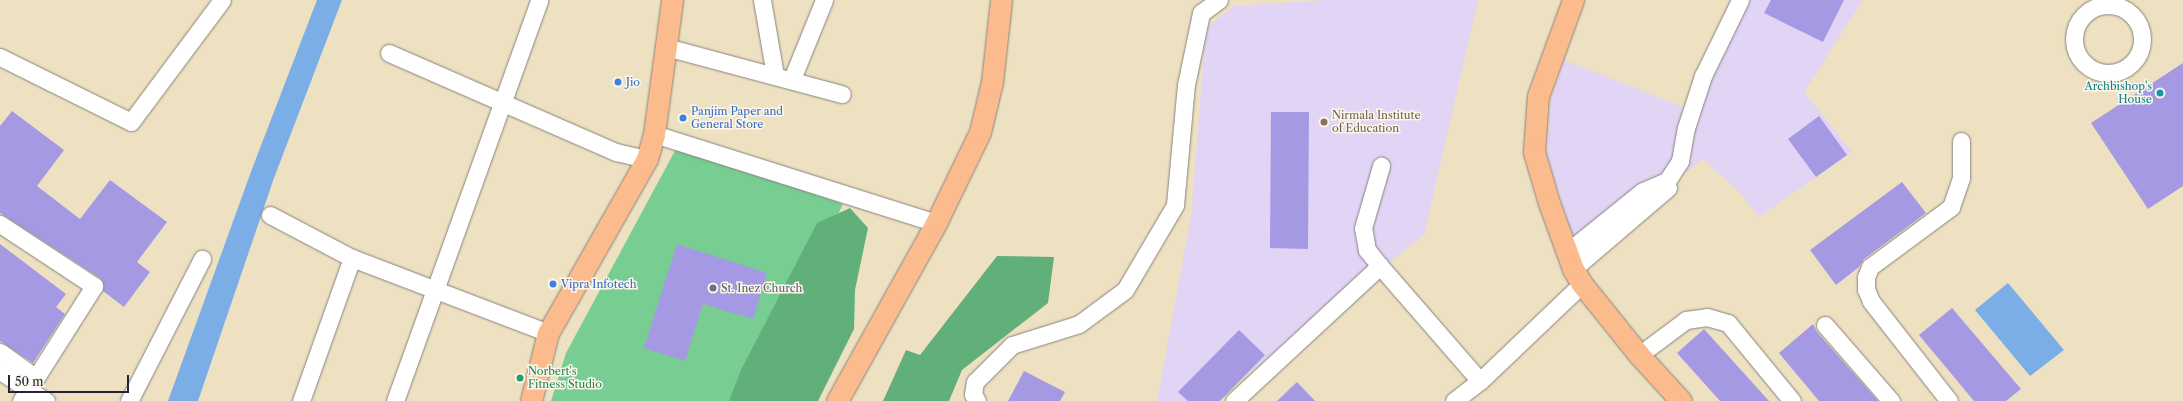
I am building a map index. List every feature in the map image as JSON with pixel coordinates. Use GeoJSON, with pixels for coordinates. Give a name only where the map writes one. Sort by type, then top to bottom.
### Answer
{"type":"FeatureCollection","features":[{"type":"Feature","properties":{"kind":"main road"},"geometry":{"type":"LineString","coordinates":[[531,401],[548,333],[647,159],[654,134],[672,0]]}},
{"type":"Feature","properties":{"kind":"main road"},"geometry":{"type":"LineString","coordinates":[[836,401],[936,223],[980,132],[992,82],[1001,0]]}},
{"type":"Feature","properties":{"kind":"main road"},"geometry":{"type":"LineString","coordinates":[[1573,0],[1538,96],[1534,152],[1548,203],[1574,268],[1639,355],[1681,401]]}},
{"type":"Feature","properties":{"kind":"street"},"geometry":{"type":"LineString","coordinates":[[0,57],[131,122],[222,0]]}},
{"type":"Feature","properties":{"kind":"street"},"geometry":{"type":"LineString","coordinates":[[395,401],[433,290],[503,102],[539,0]]}},
{"type":"Feature","properties":{"kind":"street"},"geometry":{"type":"LineString","coordinates":[[762,0],[775,75]]}},
{"type":"Feature","properties":{"kind":"street"},"geometry":{"type":"LineString","coordinates":[[792,80],[824,0]]}},
{"type":"Feature","properties":{"kind":"street"},"geometry":{"type":"LineString","coordinates":[[977,401],[973,394],[975,382],[1012,345],[1079,324],[1125,290],[1175,204],[1186,85],[1201,13],[1219,0]]}},
{"type":"Feature","properties":{"kind":"street"},"geometry":{"type":"LineString","coordinates":[[1454,401],[1480,381],[1574,268],[1643,191],[1667,181],[1680,161],[1686,128],[1703,76],[1740,0]]}},
{"type":"Feature","properties":{"kind":"street"},"geometry":{"type":"LineString","coordinates":[[2107,4],[2119,6],[2137,19],[2143,41],[2140,52],[2126,69],[2103,73],[2092,70],[2083,63],[2077,53],[2074,31],[2083,6],[2107,4]]}},
{"type":"Feature","properties":{"kind":"street"},"geometry":{"type":"LineString","coordinates":[[666,47],[842,94]]}},
{"type":"Feature","properties":{"kind":"street"},"geometry":{"type":"LineString","coordinates":[[389,53],[616,152],[647,159]]}},
{"type":"Feature","properties":{"kind":"street"},"geometry":{"type":"LineString","coordinates":[[654,134],[936,223]]}},
{"type":"Feature","properties":{"kind":"street"},"geometry":{"type":"LineString","coordinates":[[1949,401],[1871,301],[1866,289],[1866,277],[1870,267],[1951,207],[1961,178],[1961,141]]}},
{"type":"Feature","properties":{"kind":"street"},"geometry":{"type":"LineString","coordinates":[[1381,166],[1364,228],[1367,250],[1480,381]]}},
{"type":"Feature","properties":{"kind":"street"},"geometry":{"type":"LineString","coordinates":[[1574,268],[1668,188]]}},
{"type":"Feature","properties":{"kind":"street"},"geometry":{"type":"LineString","coordinates":[[270,215],[352,258],[548,333]]}},
{"type":"Feature","properties":{"kind":"street"},"geometry":{"type":"LineString","coordinates":[[0,224],[94,286],[28,390]]}},
{"type":"Feature","properties":{"kind":"street"},"geometry":{"type":"LineString","coordinates":[[301,401],[352,258]]}},
{"type":"Feature","properties":{"kind":"street"},"geometry":{"type":"LineString","coordinates":[[129,401],[202,259]]}},
{"type":"Feature","properties":{"kind":"street"},"geometry":{"type":"LineString","coordinates":[[1234,401],[1380,266]]}},
{"type":"Feature","properties":{"kind":"street"},"geometry":{"type":"LineString","coordinates":[[1639,355],[1686,320],[1707,317],[1728,323],[1792,401]]}},
{"type":"Feature","properties":{"kind":"street"},"geometry":{"type":"LineString","coordinates":[[1825,325],[1891,401]]}},
{"type":"Feature","properties":{"kind":"street"},"geometry":{"type":"LineString","coordinates":[[0,352],[28,390]]}},
{"type":"Feature","properties":{"kind":"street"},"geometry":{"type":"LineString","coordinates":[[0,371],[46,401]]}},
{"type":"Feature","properties":{"kind":"shaded area","name":"Nirmala Institute of Education"},"geometry":{"type":"Polygon","coordinates":[[[1328,0],[1478,0],[1424,235],[1213,401],[1157,401],[1191,216],[1206,28],[1234,6],[1328,0]]]}},
{"type":"Feature","properties":{"kind":"shaded area"},"geometry":{"type":"Polygon","coordinates":[[[1747,0],[1863,0],[1804,92],[1852,152],[1759,217],[1740,193],[1703,159],[1583,251],[1573,236],[1547,154],[1551,100],[1564,60],[1693,111],[1747,0]]]}},
{"type":"Feature","properties":{"kind":"green space"},"geometry":{"type":"Polygon","coordinates":[[[677,147],[843,204],[747,401],[551,401],[566,353],[677,147]]]}},
{"type":"Feature","properties":{"kind":"green space"},"geometry":{"type":"Polygon","coordinates":[[[850,208],[868,228],[855,290],[854,329],[818,401],[729,401],[741,370],[817,223],[850,208]]]}},
{"type":"Feature","properties":{"kind":"green space"},"geometry":{"type":"Polygon","coordinates":[[[997,256],[1054,257],[1048,303],[962,370],[949,401],[883,401],[906,350],[920,355],[997,256]]]}},
{"type":"Feature","properties":{"kind":"water"},"geometry":{"type":"Polygon","coordinates":[[[317,0],[342,0],[274,178],[198,401],[168,401],[252,169],[317,0]]]}},
{"type":"Feature","properties":{"kind":"water"},"geometry":{"type":"Polygon","coordinates":[[[2008,283],[2064,350],[2030,376],[1975,310],[2008,283]]]}},
{"type":"Feature","properties":{"kind":"building"},"geometry":{"type":"Polygon","coordinates":[[[1771,0],[1844,0],[1823,42],[1764,13],[1771,0]]]}},
{"type":"Feature","properties":{"kind":"building","name":"Archbishop's House"},"geometry":{"type":"Polygon","coordinates":[[[2183,63],[2183,186],[2148,209],[2091,123],[2183,63]]]}},
{"type":"Feature","properties":{"kind":"building"},"geometry":{"type":"Polygon","coordinates":[[[12,111],[64,150],[37,186],[80,219],[110,180],[167,222],[137,262],[150,272],[124,307],[103,291],[103,282],[100,278],[0,213],[0,126],[12,111]]]}},
{"type":"Feature","properties":{"kind":"building"},"geometry":{"type":"Polygon","coordinates":[[[1271,112],[1309,112],[1308,249],[1270,248],[1271,112]]]}},
{"type":"Feature","properties":{"kind":"building"},"geometry":{"type":"Polygon","coordinates":[[[1819,116],[1847,155],[1816,177],[1788,139],[1819,116]]]}},
{"type":"Feature","properties":{"kind":"building"},"geometry":{"type":"Polygon","coordinates":[[[1902,182],[1926,213],[1864,259],[1859,267],[1836,285],[1810,250],[1902,182]]]}},
{"type":"Feature","properties":{"kind":"building"},"geometry":{"type":"Polygon","coordinates":[[[0,244],[66,294],[56,307],[65,314],[33,363],[0,341],[0,244]]]}},
{"type":"Feature","properties":{"kind":"building","name":"St. Inez Church"},"geometry":{"type":"Polygon","coordinates":[[[677,244],[767,273],[753,319],[703,304],[685,361],[644,348],[677,244]]]}},
{"type":"Feature","properties":{"kind":"building"},"geometry":{"type":"Polygon","coordinates":[[[1952,308],[2021,389],[2006,401],[1974,401],[1919,335],[1952,308]]]}},
{"type":"Feature","properties":{"kind":"building"},"geometry":{"type":"Polygon","coordinates":[[[1813,324],[1817,332],[1878,401],[1819,401],[1779,353],[1813,324]]]}},
{"type":"Feature","properties":{"kind":"building"},"geometry":{"type":"Polygon","coordinates":[[[1704,329],[1769,401],[1720,401],[1677,353],[1704,329]]]}},
{"type":"Feature","properties":{"kind":"building"},"geometry":{"type":"Polygon","coordinates":[[[1239,330],[1265,355],[1220,401],[1188,401],[1178,392],[1239,330]]]}},
{"type":"Feature","properties":{"kind":"building"},"geometry":{"type":"Polygon","coordinates":[[[1024,371],[1065,392],[1060,401],[1008,401],[1024,371]]]}},
{"type":"Feature","properties":{"kind":"building"},"geometry":{"type":"Polygon","coordinates":[[[1297,382],[1315,401],[1277,401],[1297,382]]]}},
{"type":"Feature","properties":{"kind":"place","name":"Jio"},"geometry":{"type":"Point","coordinates":[618,82]}},
{"type":"Feature","properties":{"kind":"place","name":"Archbishop's House"},"geometry":{"type":"Point","coordinates":[2160,93]}},
{"type":"Feature","properties":{"kind":"place","name":"Panjim Paper and General Store"},"geometry":{"type":"Point","coordinates":[683,118]}},
{"type":"Feature","properties":{"kind":"place","name":"Nirmala Institute of Education"},"geometry":{"type":"Point","coordinates":[1324,122]}},
{"type":"Feature","properties":{"kind":"place","name":"Vipra Infotech"},"geometry":{"type":"Point","coordinates":[553,284]}},
{"type":"Feature","properties":{"kind":"place","name":"St. Inez Church"},"geometry":{"type":"Point","coordinates":[713,288]}},
{"type":"Feature","properties":{"kind":"place","name":"Norbert's Fitness Studio"},"geometry":{"type":"Point","coordinates":[520,378]}}]}
